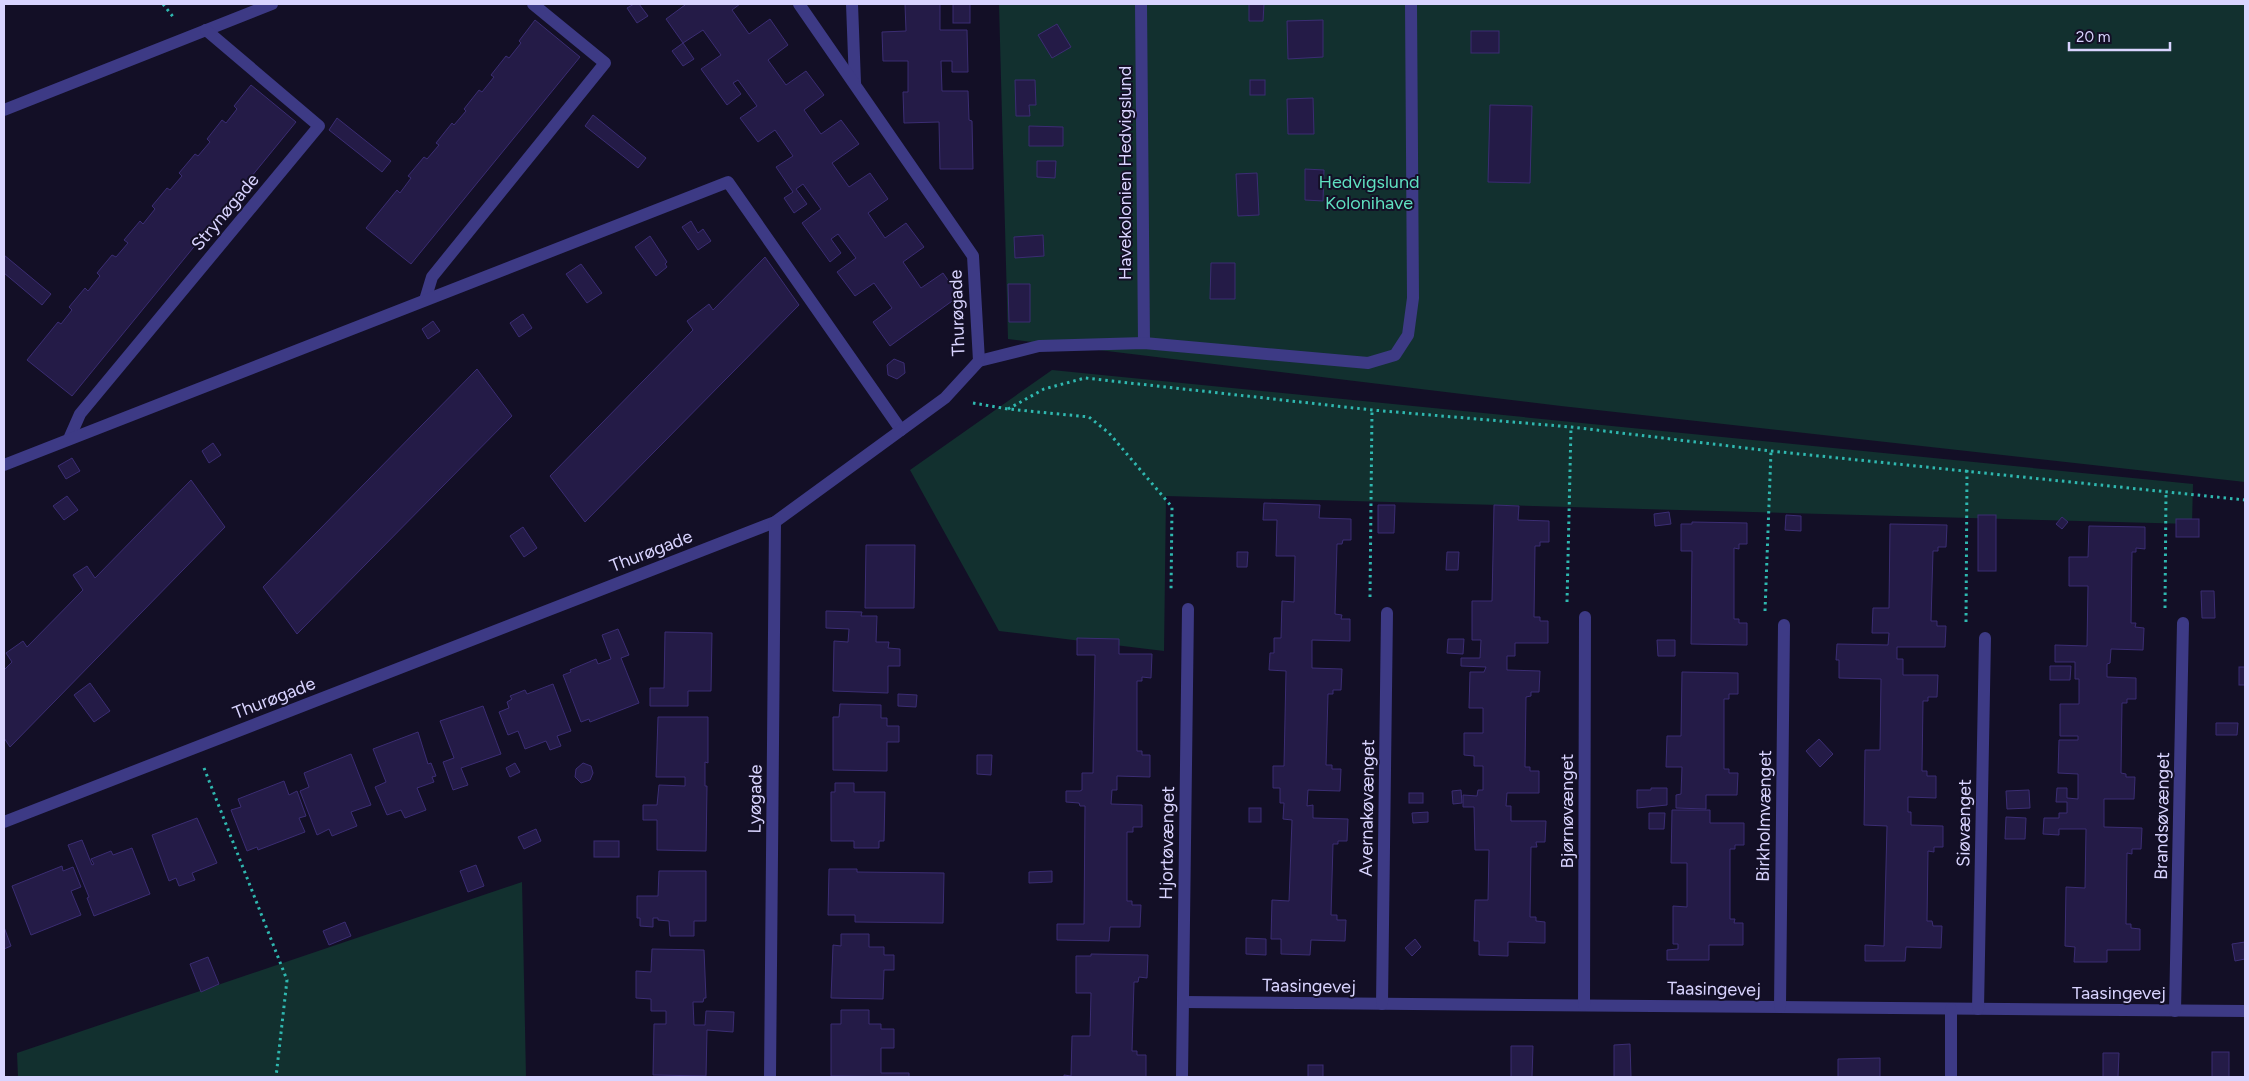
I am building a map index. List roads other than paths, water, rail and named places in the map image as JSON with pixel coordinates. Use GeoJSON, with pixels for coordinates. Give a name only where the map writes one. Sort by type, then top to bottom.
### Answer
{"type":"FeatureCollection","features":[{"type":"Feature","properties":{"kind":"street"},"geometry":{"type":"LineString","coordinates":[[4,110],[269,4]]}},
{"type":"Feature","properties":{"kind":"street"},"geometry":{"type":"LineString","coordinates":[[425,300],[432,277],[605,63],[533,4]]}},
{"type":"Feature","properties":{"kind":"street","name":"Thurøgade"},"geometry":{"type":"LineString","coordinates":[[4,822],[775,522],[946,398],[980,361],[973,256],[799,4]]}},
{"type":"Feature","properties":{"kind":"street"},"geometry":{"type":"LineString","coordinates":[[852,4],[855,83]]}},
{"type":"Feature","properties":{"kind":"street","name":"Havekolonien Hedvigslund"},"geometry":{"type":"LineString","coordinates":[[1141,4],[1144,343]]}},
{"type":"Feature","properties":{"kind":"street"},"geometry":{"type":"LineString","coordinates":[[980,361],[1039,346],[1144,343],[1368,363],[1395,355],[1408,335],[1413,298],[1411,4]]}},
{"type":"Feature","properties":{"kind":"street","name":"Strynøgade"},"geometry":{"type":"LineString","coordinates":[[69,439],[80,414],[319,126],[206,30]]}},
{"type":"Feature","properties":{"kind":"street"},"geometry":{"type":"LineString","coordinates":[[4,465],[728,182],[901,430]]}},
{"type":"Feature","properties":{"kind":"street","name":"Lyøgade"},"geometry":{"type":"LineString","coordinates":[[770,1077],[775,522]]}},
{"type":"Feature","properties":{"kind":"street","name":"Hjortøvænget"},"geometry":{"type":"LineString","coordinates":[[1182,1077],[1188,609]]}},
{"type":"Feature","properties":{"kind":"street","name":"Avernakøvænget"},"geometry":{"type":"LineString","coordinates":[[1382,1004],[1387,614]]}},
{"type":"Feature","properties":{"kind":"street","name":"Bjørnøvænget"},"geometry":{"type":"LineString","coordinates":[[1584,1006],[1585,617]]}},
{"type":"Feature","properties":{"kind":"street","name":"Brandsøvænget"},"geometry":{"type":"LineString","coordinates":[[2176,1011],[2183,623]]}},
{"type":"Feature","properties":{"kind":"street","name":"Birkholmvænget"},"geometry":{"type":"LineString","coordinates":[[1780,1007],[1784,626]]}},
{"type":"Feature","properties":{"kind":"street","name":"Siøvænget"},"geometry":{"type":"LineString","coordinates":[[1978,1009],[1985,638]]}},
{"type":"Feature","properties":{"kind":"street","name":"Taasingevej"},"geometry":{"type":"LineString","coordinates":[[1182,1002],[2245,1011]]}},
{"type":"Feature","properties":{"kind":"street"},"geometry":{"type":"LineString","coordinates":[[1951,1009],[1951,1077]]}},
{"type":"Feature","properties":{"kind":"park label","name":"Hedvigslund Kolonihave"},"geometry":{"type":"Point","coordinates":[1369,192]}}]}
